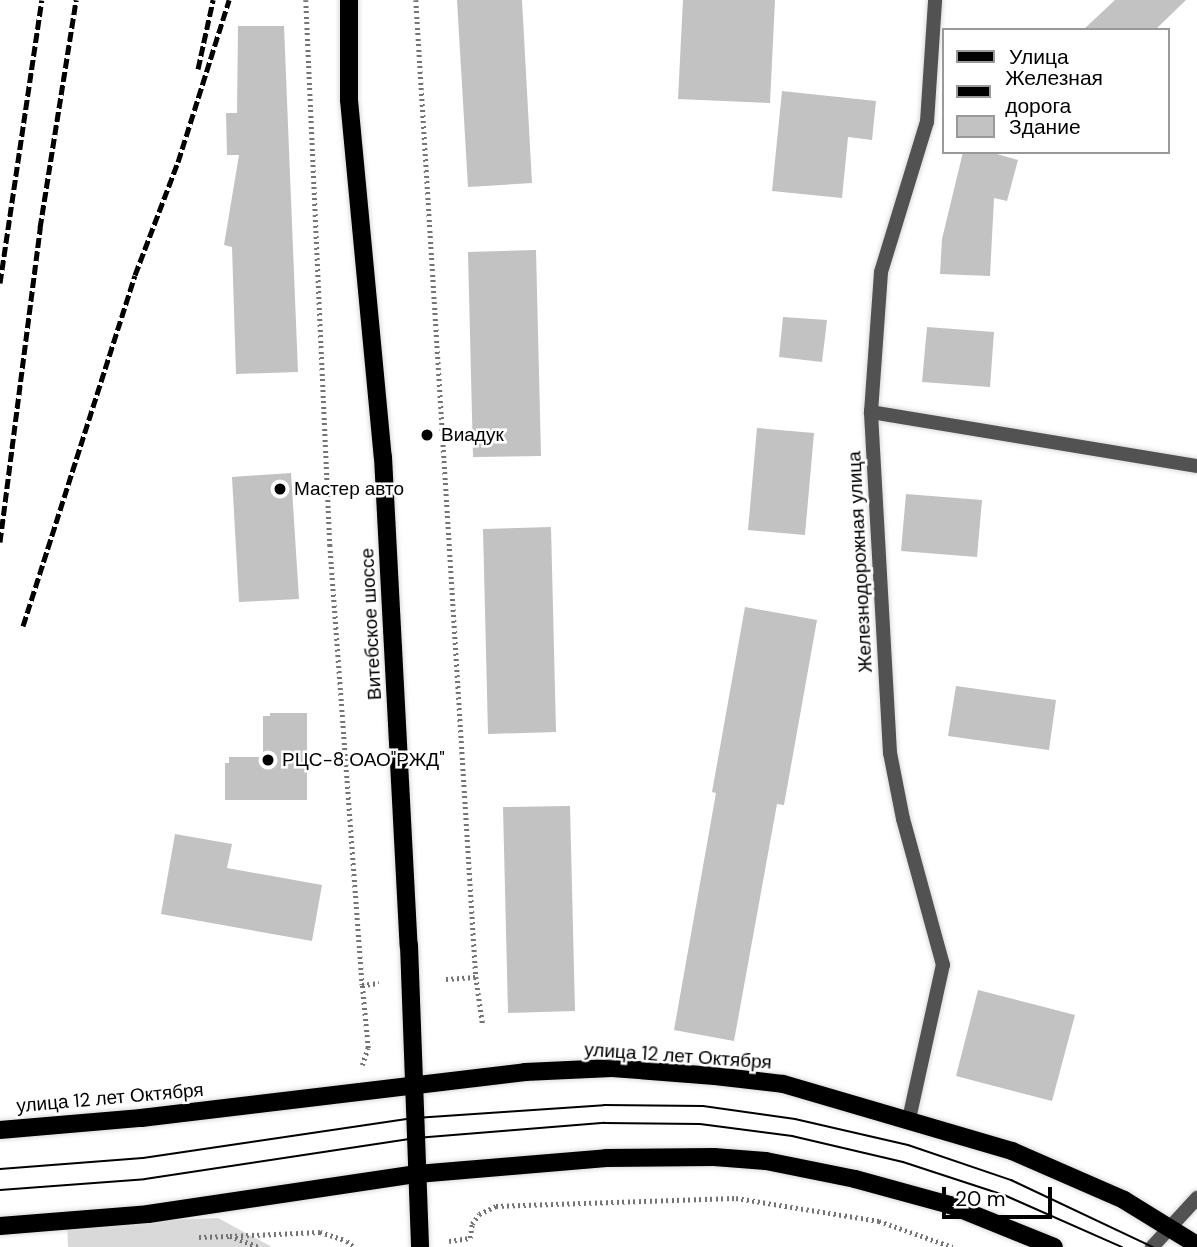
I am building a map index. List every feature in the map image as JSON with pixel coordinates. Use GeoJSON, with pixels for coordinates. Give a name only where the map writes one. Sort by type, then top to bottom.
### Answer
{"type":"FeatureCollection","features":[{"type":"Feature","properties":{"kind":"main road","name":"Витебское шоссе"},"geometry":{"type":"LineString","coordinates":[[349,0],[349,100],[383,457],[420,1247]]}},
{"type":"Feature","properties":{"kind":"main road","name":"улица 12 лет Октября"},"geometry":{"type":"LineString","coordinates":[[0,1130],[141,1118],[525,1072],[612,1068],[783,1084],[1012,1151],[1124,1200],[1197,1245]]}},
{"type":"Feature","properties":{"kind":"main road"},"geometry":{"type":"LineString","coordinates":[[0,1226],[148,1214],[417,1174],[606,1158],[714,1157],[766,1161],[855,1179],[950,1205],[1054,1247]]}},
{"type":"Feature","properties":{"kind":"street","name":"Железнодорожная улица"},"geometry":{"type":"LineString","coordinates":[[909,1119],[943,965],[903,819],[890,753],[871,412],[881,272],[927,122],[935,0]]}},
{"type":"Feature","properties":{"kind":"street"},"geometry":{"type":"LineString","coordinates":[[871,412],[1197,466]]}},
{"type":"Feature","properties":{"kind":"street"},"geometry":{"type":"LineString","coordinates":[[1152,1247],[1197,1198]]}},
{"type":"Feature","properties":{"kind":"path"},"geometry":{"type":"LineString","coordinates":[[306,0],[330,545],[368,1048],[362,1065],[353,1067]]}},
{"type":"Feature","properties":{"kind":"path"},"geometry":{"type":"LineString","coordinates":[[416,0],[476,977],[484,1026]]}},
{"type":"Feature","properties":{"kind":"path"},"geometry":{"type":"LineString","coordinates":[[446,978],[476,977]]}},
{"type":"Feature","properties":{"kind":"path"},"geometry":{"type":"LineString","coordinates":[[362,985],[379,983]]}},
{"type":"Feature","properties":{"kind":"path"},"geometry":{"type":"LineString","coordinates":[[468,1247],[472,1224],[478,1214],[496,1206],[736,1198],[879,1221],[953,1247]]}},
{"type":"Feature","properties":{"kind":"path"},"geometry":{"type":"LineString","coordinates":[[190,1237],[320,1232],[347,1241],[354,1247]]}},
{"type":"Feature","properties":{"kind":"path"},"geometry":{"type":"LineString","coordinates":[[230,1236],[258,1247]]}},
{"type":"Feature","properties":{"kind":"path"},"geometry":{"type":"LineString","coordinates":[[450,1241],[471,1238]]}},
{"type":"Feature","properties":{"kind":"shaded area"},"geometry":{"type":"Polygon","coordinates":[[[218,1218],[272,1247],[68,1247],[67,1224],[218,1218]]]}},
{"type":"Feature","properties":{"kind":"building"},"geometry":{"type":"Polygon","coordinates":[[[457,0],[522,0],[532,183],[468,187],[457,0]]]}},
{"type":"Feature","properties":{"kind":"building"},"geometry":{"type":"Polygon","coordinates":[[[683,0],[775,0],[770,103],[678,99],[683,0]]]}},
{"type":"Feature","properties":{"kind":"building"},"geometry":{"type":"Polygon","coordinates":[[[1115,0],[1186,0],[1157,28],[1085,28],[1115,0]]]}},
{"type":"Feature","properties":{"kind":"building"},"geometry":{"type":"Polygon","coordinates":[[[238,26],[284,26],[298,372],[236,374],[232,247],[224,245],[239,155],[227,155],[226,113],[237,113],[238,26]]]}},
{"type":"Feature","properties":{"kind":"building"},"geometry":{"type":"Polygon","coordinates":[[[782,91],[876,101],[872,140],[848,137],[842,198],[772,191],[782,91]]]}},
{"type":"Feature","properties":{"kind":"building"},"geometry":{"type":"Polygon","coordinates":[[[963,154],[997,154],[1018,160],[1007,201],[994,198],[990,276],[940,274],[942,239],[963,154]]]}},
{"type":"Feature","properties":{"kind":"building"},"geometry":{"type":"Polygon","coordinates":[[[536,250],[541,456],[473,457],[468,252],[536,250]]]}},
{"type":"Feature","properties":{"kind":"building"},"geometry":{"type":"Polygon","coordinates":[[[783,317],[827,320],[822,362],[779,357],[783,317]]]}},
{"type":"Feature","properties":{"kind":"building"},"geometry":{"type":"Polygon","coordinates":[[[927,327],[994,332],[990,387],[922,382],[927,327]]]}},
{"type":"Feature","properties":{"kind":"building"},"geometry":{"type":"Polygon","coordinates":[[[757,428],[814,433],[805,535],[748,530],[757,428]]]}},
{"type":"Feature","properties":{"kind":"building"},"geometry":{"type":"Polygon","coordinates":[[[291,473],[299,599],[239,602],[232,477],[291,473]]]}},
{"type":"Feature","properties":{"kind":"building"},"geometry":{"type":"Polygon","coordinates":[[[906,494],[982,500],[977,557],[901,551],[906,494]]]}},
{"type":"Feature","properties":{"kind":"building"},"geometry":{"type":"Polygon","coordinates":[[[551,527],[556,732],[488,734],[483,529],[551,527]]]}},
{"type":"Feature","properties":{"kind":"building"},"geometry":{"type":"Polygon","coordinates":[[[745,607],[817,620],[784,805],[777,804],[734,1041],[674,1030],[716,793],[712,792],[745,607]]]}},
{"type":"Feature","properties":{"kind":"building"},"geometry":{"type":"Polygon","coordinates":[[[956,686],[1056,700],[1049,750],[948,736],[956,686]]]}},
{"type":"Feature","properties":{"kind":"building","name":"РЦС-8 ОАО\"РЖД\""},"geometry":{"type":"Polygon","coordinates":[[[270,713],[307,713],[307,800],[225,800],[225,763],[229,763],[229,757],[263,757],[263,716],[270,716],[270,713]]]}},
{"type":"Feature","properties":{"kind":"building"},"geometry":{"type":"Polygon","coordinates":[[[570,806],[575,1011],[508,1013],[503,807],[570,806]]]}},
{"type":"Feature","properties":{"kind":"building"},"geometry":{"type":"Polygon","coordinates":[[[175,834],[232,844],[227,868],[322,885],[312,941],[161,914],[175,834]]]}},
{"type":"Feature","properties":{"kind":"building"},"geometry":{"type":"Polygon","coordinates":[[[978,990],[1075,1015],[1052,1101],[956,1076],[978,990]]]}},
{"type":"Feature","properties":{"kind":"tram line"},"geometry":{"type":"LineString","coordinates":[[0,1169],[143,1158],[415,1118],[604,1105],[703,1106],[795,1119],[908,1145],[1011,1180],[1153,1247]]}},
{"type":"Feature","properties":{"kind":"tram line"},"geometry":{"type":"LineString","coordinates":[[0,1190],[145,1179],[416,1138],[604,1123],[700,1124],[792,1136],[903,1162],[1004,1195],[1122,1247]]}},
{"type":"Feature","properties":{"kind":"railway"},"geometry":{"type":"LineString","coordinates":[[0,283],[42,0]]}},
{"type":"Feature","properties":{"kind":"railway"},"geometry":{"type":"LineString","coordinates":[[0,542],[40,228],[76,0]]}},
{"type":"Feature","properties":{"kind":"railway"},"geometry":{"type":"LineString","coordinates":[[198,69],[213,0]]}},
{"type":"Feature","properties":{"kind":"railway"},"geometry":{"type":"LineString","coordinates":[[23,626],[135,275],[178,162],[229,0]]}},
{"type":"Feature","properties":{"kind":"place","name":"Виадук"},"geometry":{"type":"Point","coordinates":[427,435]}},
{"type":"Feature","properties":{"kind":"place","name":"Мастер авто"},"geometry":{"type":"Point","coordinates":[280,489]}},
{"type":"Feature","properties":{"kind":"place","name":"РЦС-8 ОАО\"РЖД\""},"geometry":{"type":"Point","coordinates":[268,760]}}]}
